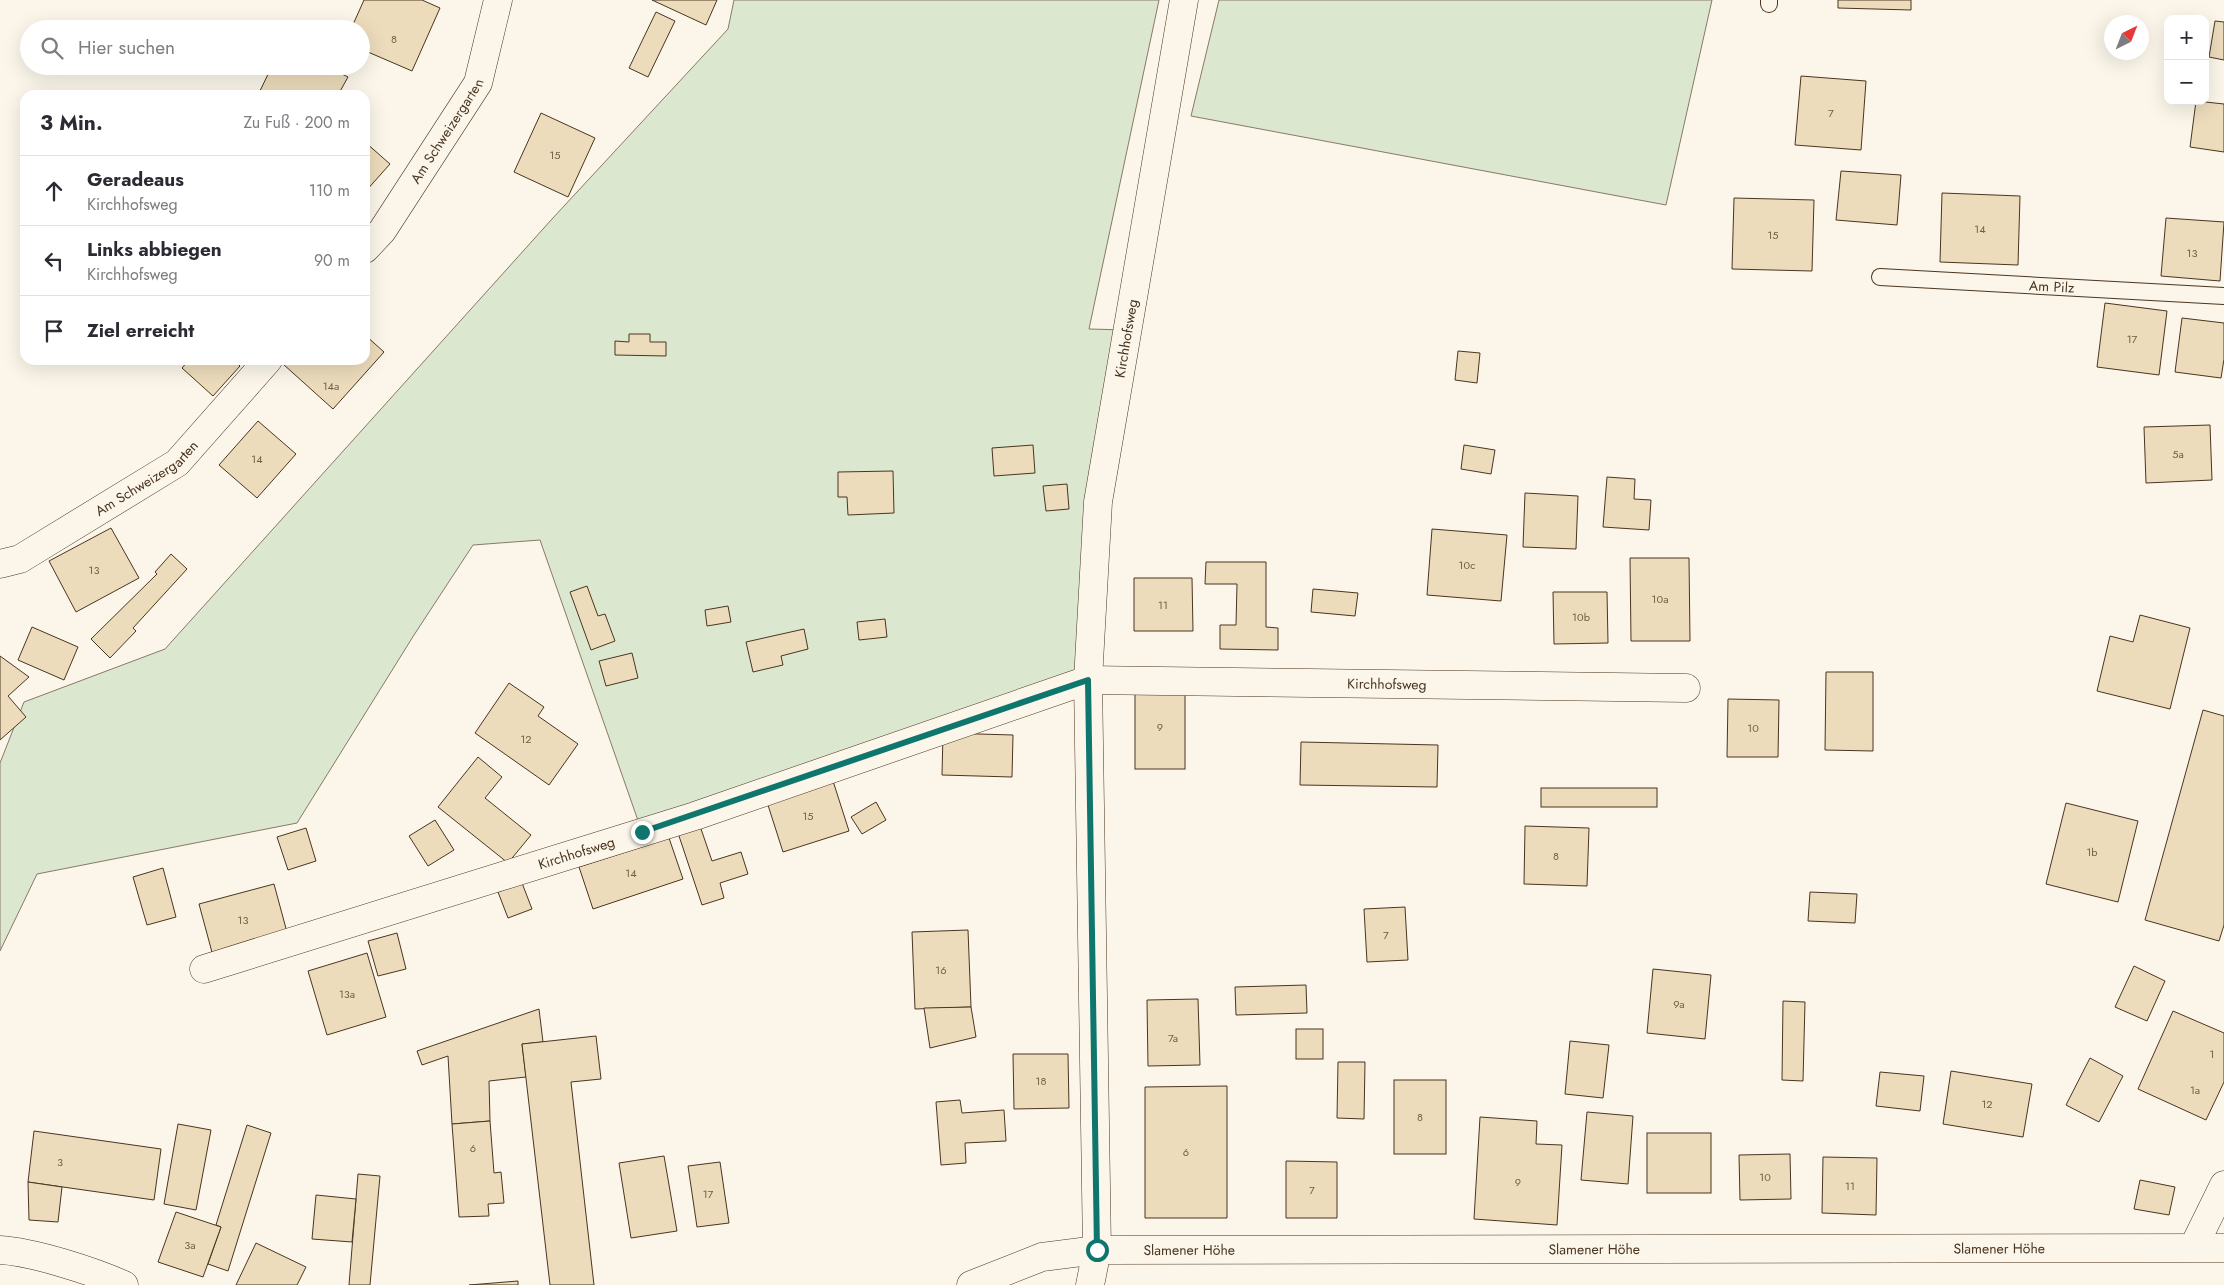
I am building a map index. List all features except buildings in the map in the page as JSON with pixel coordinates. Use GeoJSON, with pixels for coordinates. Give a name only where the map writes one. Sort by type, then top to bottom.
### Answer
{"type":"FeatureCollection","features":[{"type":"Feature","properties":{"kind":"street","name":"Am Schweizergarten"},"geometry":{"type":"LineString","coordinates":[[370,244],[382,231],[478,83],[498,0]]}},
{"type":"Feature","properties":{"kind":"street","name":"Kirchhofsweg"},"geometry":{"type":"LineString","coordinates":[[1090,1285],[1097,1250],[1088,680],[1098,502],[1184,0]]}},
{"type":"Feature","properties":{"kind":"street","name":"Am Schweizergarten"},"geometry":{"type":"LineString","coordinates":[[0,564],[20,559],[177,463],[264,365]]}},
{"type":"Feature","properties":{"kind":"street","name":"Kirchhofsweg"},"geometry":{"type":"LineString","coordinates":[[204,969],[695,816],[1088,680],[1686,688]]}},
{"type":"Feature","properties":{"kind":"street"},"geometry":{"type":"LineString","coordinates":[[2194,1246],[2224,1185]]}},
{"type":"Feature","properties":{"kind":"street","name":"Slamener Höhe"},"geometry":{"type":"LineString","coordinates":[[971,1285],[1042,1258],[1097,1250],[2194,1246],[2224,1248]]}},
{"type":"Feature","properties":{"kind":"street"},"geometry":{"type":"LineString","coordinates":[[0,1250],[16,1251],[106,1277],[124,1285]]}},
{"type":"Feature","properties":{"kind":"lane","name":"Am Pilz"},"geometry":{"type":"LineString","coordinates":[[1880,277],[2224,296]]}},
{"type":"Feature","properties":{"kind":"green space"},"geometry":{"type":"Polygon","coordinates":[[[734,0],[1159,0],[1089,329],[1127,330],[1088,680],[642,832],[540,540],[473,545],[414,635],[297,823],[37,874],[0,951],[0,763],[24,702],[165,649],[552,219],[728,29],[734,0]]]}},
{"type":"Feature","properties":{"kind":"green space"},"geometry":{"type":"Polygon","coordinates":[[[1219,0],[1712,0],[1666,205],[1191,116],[1219,0]]]}},
{"type":"Feature","properties":{"kind":"route"},"geometry":{"type":"LineString","coordinates":[[642,832],[695,816],[1088,680],[1097,1250]]}}]}
